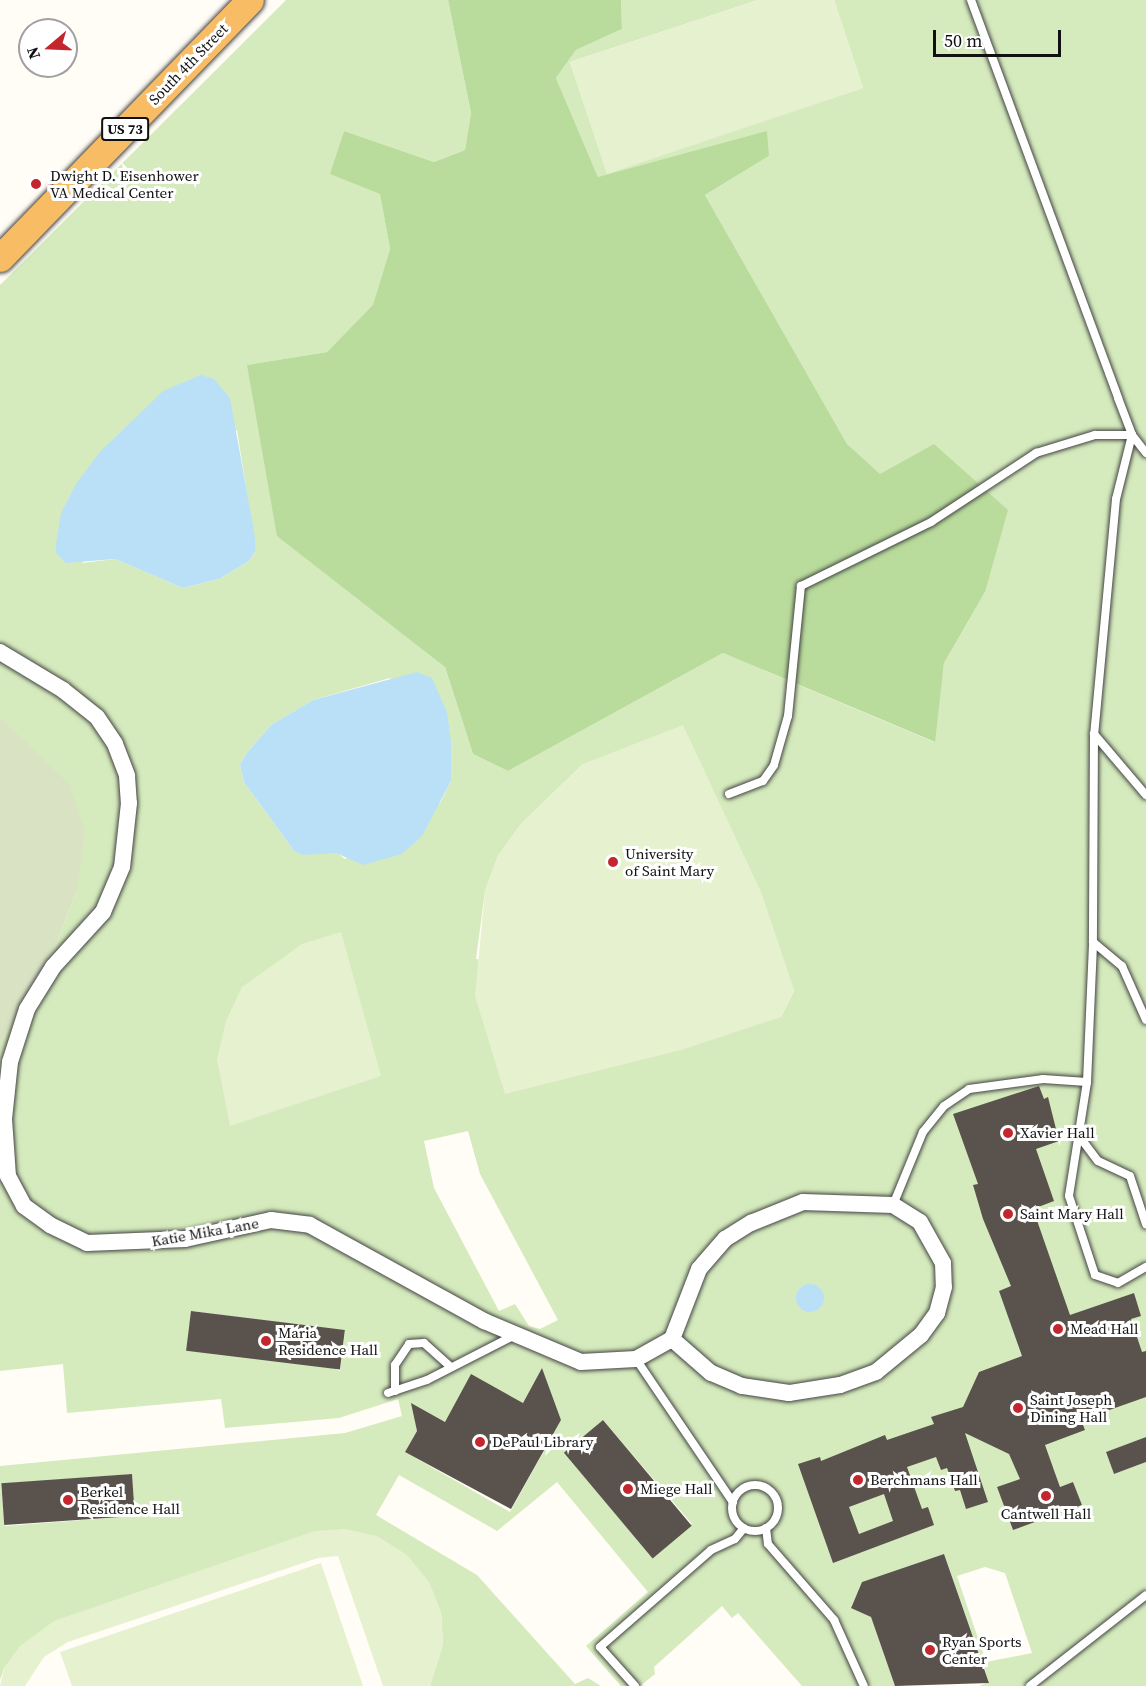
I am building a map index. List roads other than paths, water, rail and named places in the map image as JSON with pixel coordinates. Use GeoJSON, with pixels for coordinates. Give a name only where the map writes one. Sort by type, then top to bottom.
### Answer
{"type":"FeatureCollection","features":[{"type":"Feature","properties":{"kind":"highway","name":"South 4th Street"},"geometry":{"type":"LineString","coordinates":[[0,258],[250,0]]}},
{"type":"Feature","properties":{"kind":"street","name":"Katie Mika Lane"},"geometry":{"type":"LineString","coordinates":[[0,652],[63,690],[97,717],[127,776],[129,803],[122,867],[103,912],[54,967],[33,1000],[10,1062],[4,1119],[8,1176],[24,1206],[50,1226],[87,1243],[185,1239],[271,1220],[310,1224],[515,1335],[582,1362],[636,1359]]}},
{"type":"Feature","properties":{"kind":"street"},"geometry":{"type":"LineString","coordinates":[[636,1359],[672,1340],[699,1269],[725,1239],[751,1223],[803,1202],[893,1205],[920,1222],[936,1243],[943,1263],[944,1287],[937,1312],[921,1335],[876,1372],[814,1390],[767,1392],[711,1373],[672,1340]]}},
{"type":"Feature","properties":{"kind":"lane"},"geometry":{"type":"LineString","coordinates":[[971,0],[1132,435],[1146,453]]}},
{"type":"Feature","properties":{"kind":"lane"},"geometry":{"type":"LineString","coordinates":[[729,794],[763,781],[774,765],[788,716],[801,586],[931,522],[1036,453],[1095,435],[1132,435]]}},
{"type":"Feature","properties":{"kind":"lane"},"geometry":{"type":"LineString","coordinates":[[1132,435],[1116,499],[1094,734],[1093,942],[1087,1082],[1069,1196],[1095,1275],[1118,1283],[1146,1267]]}},
{"type":"Feature","properties":{"kind":"lane"},"geometry":{"type":"LineString","coordinates":[[1094,734],[1146,795]]}},
{"type":"Feature","properties":{"kind":"lane"},"geometry":{"type":"LineString","coordinates":[[1093,942],[1109,950],[1122,966],[1146,1020]]}},
{"type":"Feature","properties":{"kind":"lane"},"geometry":{"type":"LineString","coordinates":[[893,1205],[923,1132],[944,1106],[969,1089],[1043,1078],[1087,1082]]}},
{"type":"Feature","properties":{"kind":"lane"},"geometry":{"type":"LineString","coordinates":[[1078,1136],[1098,1161],[1130,1176],[1146,1224]]}},
{"type":"Feature","properties":{"kind":"lane"},"geometry":{"type":"LineString","coordinates":[[451,1367],[424,1343],[409,1344],[395,1365],[391,1392],[451,1367],[515,1335]]}},
{"type":"Feature","properties":{"kind":"lane"},"geometry":{"type":"LineString","coordinates":[[636,1359],[733,1502],[734,1517],[744,1528],[766,1528]]}},
{"type":"Feature","properties":{"kind":"lane"},"geometry":{"type":"LineString","coordinates":[[733,1502],[748,1486],[770,1490],[778,1510],[766,1528],[768,1544],[834,1620],[864,1686]]}},
{"type":"Feature","properties":{"kind":"lane"},"geometry":{"type":"LineString","coordinates":[[634,1686],[600,1647],[711,1550],[735,1539],[744,1528]]}},
{"type":"Feature","properties":{"kind":"lane"},"geometry":{"type":"LineString","coordinates":[[1029,1686],[1146,1595]]}},
{"type":"Feature","properties":{"kind":"water"},"geometry":{"type":"Polygon","coordinates":[[[201,375],[214,379],[230,398],[254,531],[256,550],[249,561],[219,579],[183,588],[115,559],[66,563],[56,553],[56,544],[61,513],[76,484],[99,453],[163,391],[201,375]]]}},
{"type":"Feature","properties":{"kind":"water"},"geometry":{"type":"Polygon","coordinates":[[[417,672],[432,678],[447,712],[451,742],[451,781],[422,836],[402,854],[363,865],[336,853],[303,855],[294,851],[244,782],[240,765],[245,755],[271,725],[313,700],[417,672]]]}},
{"type":"Feature","properties":{"kind":"water"},"geometry":{"type":"Polygon","coordinates":[[[810,1284],[820,1288],[824,1298],[820,1308],[810,1312],[800,1308],[796,1298],[800,1288],[810,1284]]]}},
{"type":"Feature","properties":{"kind":"place","name":"Dwight D. Eisenhower VA Medical Center"},"geometry":{"type":"Point","coordinates":[36,184]}},
{"type":"Feature","properties":{"kind":"place","name":"University of Saint Mary"},"geometry":{"type":"Point","coordinates":[613,862]}},
{"type":"Feature","properties":{"kind":"place","name":"Xavier Hall"},"geometry":{"type":"Point","coordinates":[1008,1133]}},
{"type":"Feature","properties":{"kind":"place","name":"Saint Mary Hall"},"geometry":{"type":"Point","coordinates":[1008,1214]}},
{"type":"Feature","properties":{"kind":"place","name":"Mead Hall"},"geometry":{"type":"Point","coordinates":[1058,1329]}},
{"type":"Feature","properties":{"kind":"place","name":"Maria Residence Hall"},"geometry":{"type":"Point","coordinates":[266,1341]}},
{"type":"Feature","properties":{"kind":"place","name":"Saint Joseph Dining Hall"},"geometry":{"type":"Point","coordinates":[1018,1408]}},
{"type":"Feature","properties":{"kind":"place","name":"DePaul Library"},"geometry":{"type":"Point","coordinates":[480,1442]}},
{"type":"Feature","properties":{"kind":"place","name":"Berchmans Hall"},"geometry":{"type":"Point","coordinates":[858,1480]}},
{"type":"Feature","properties":{"kind":"place","name":"Miege Hall"},"geometry":{"type":"Point","coordinates":[628,1489]}},
{"type":"Feature","properties":{"kind":"place","name":"Cantwell Hall"},"geometry":{"type":"Point","coordinates":[1046,1496]}},
{"type":"Feature","properties":{"kind":"place","name":"Berkel Residence Hall"},"geometry":{"type":"Point","coordinates":[68,1500]}},
{"type":"Feature","properties":{"kind":"place","name":"Ryan Sports Center"},"geometry":{"type":"Point","coordinates":[930,1650]}}]}
